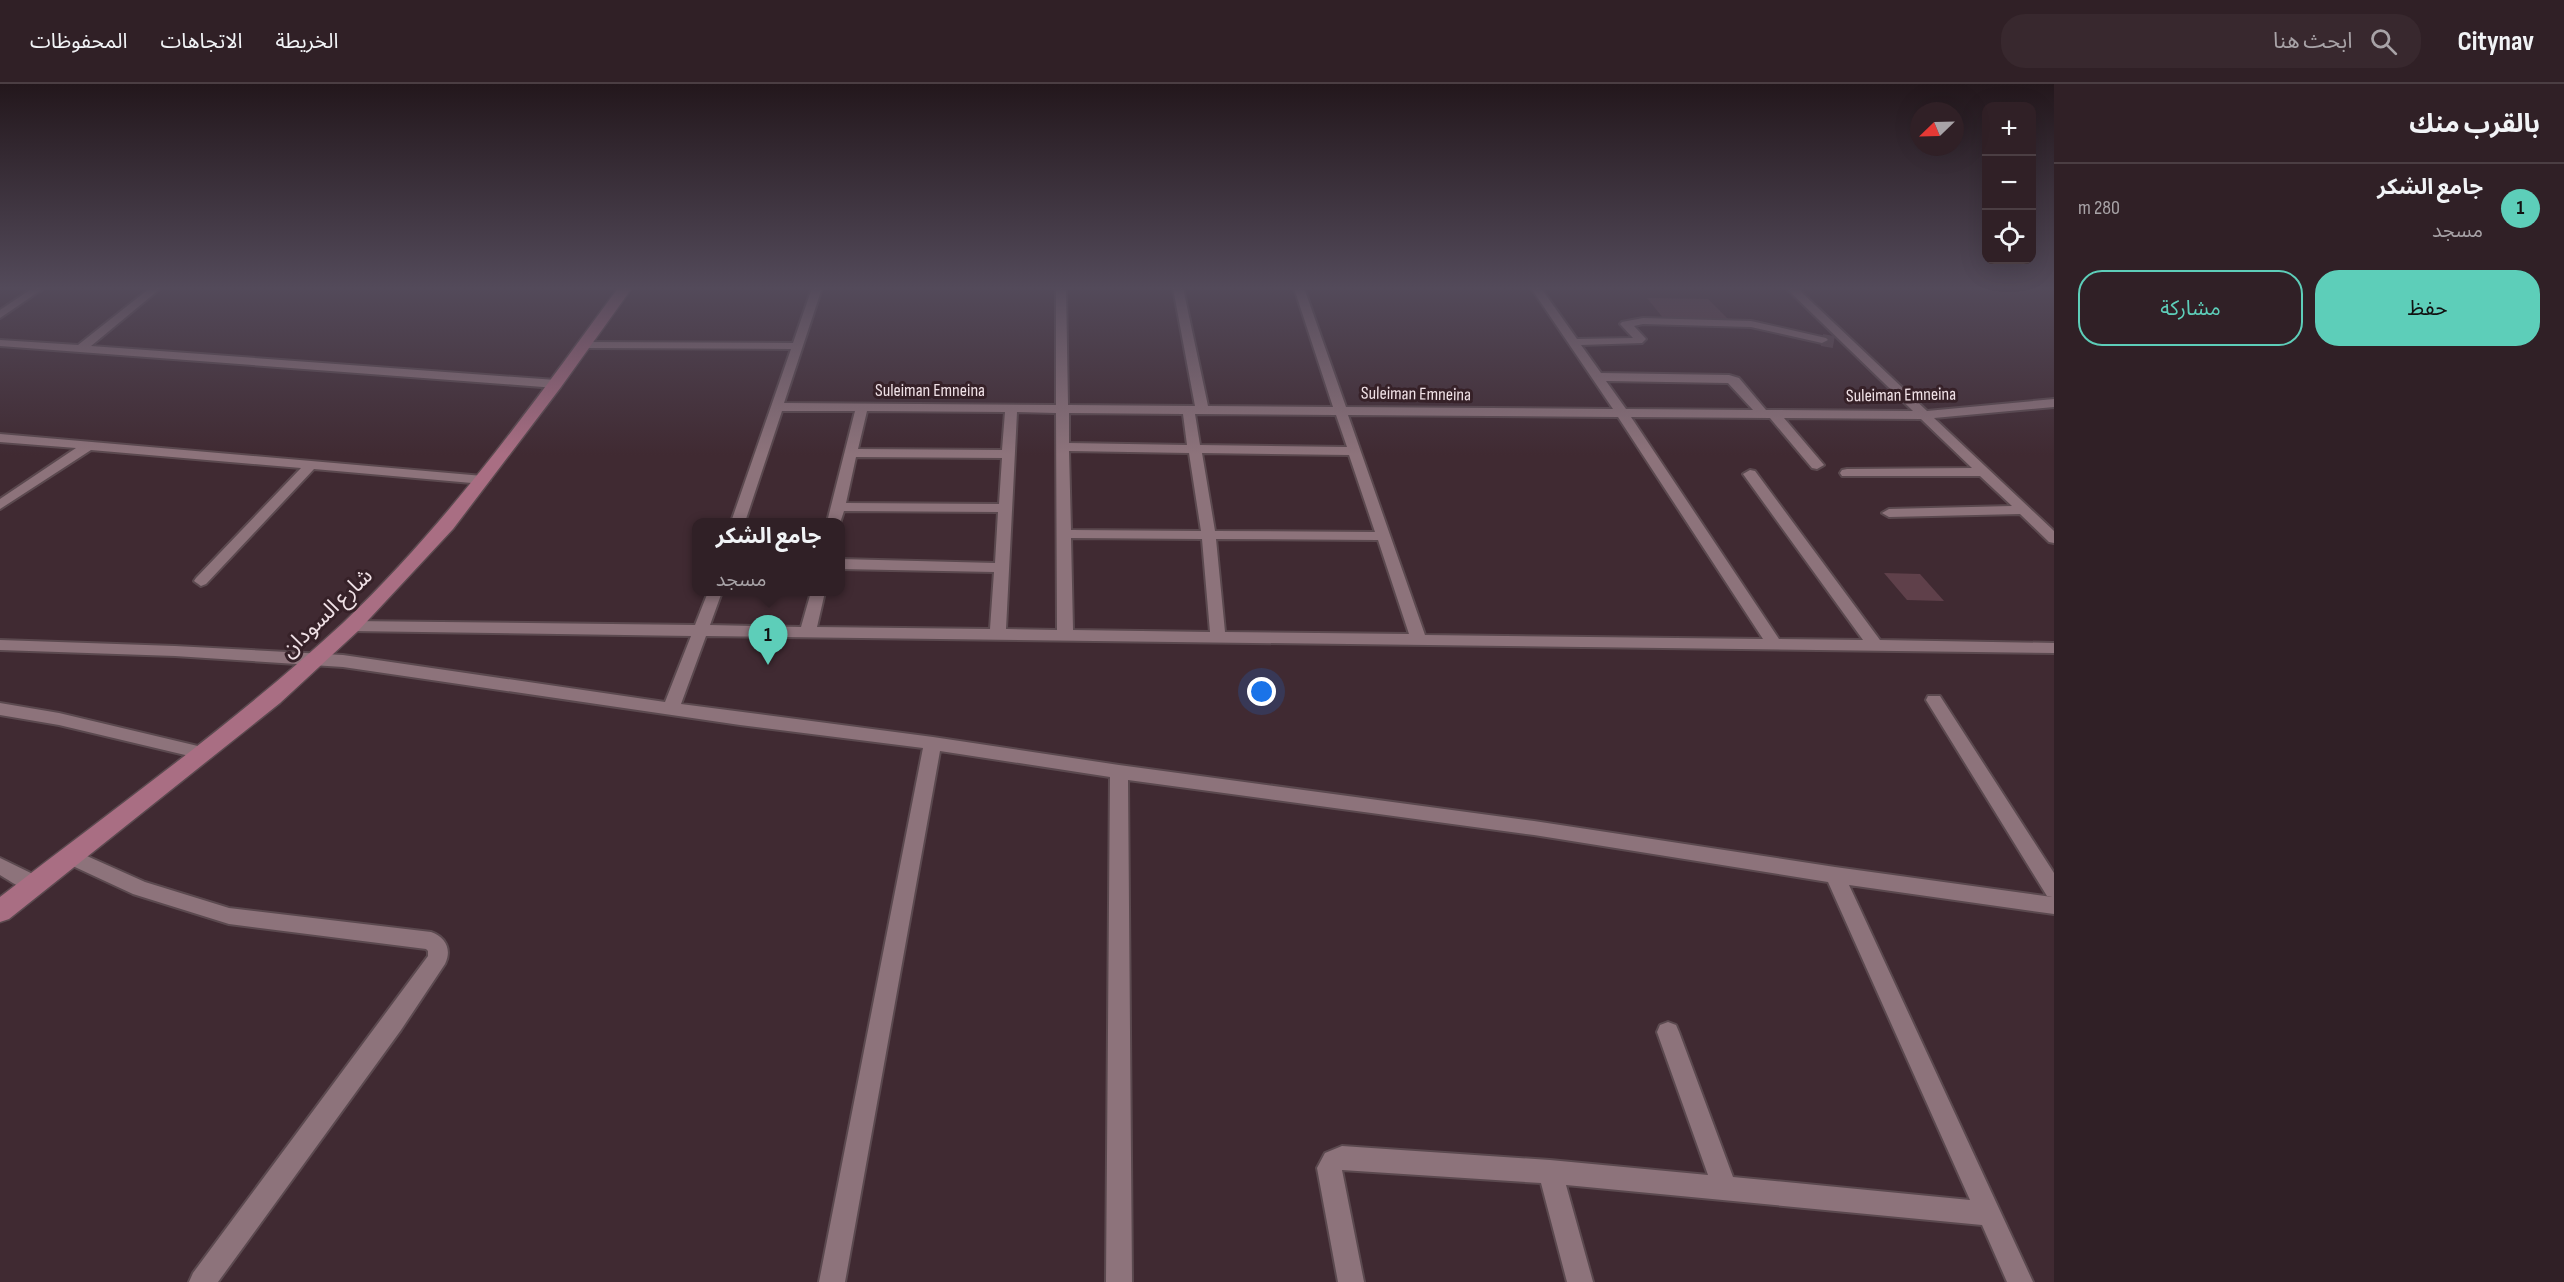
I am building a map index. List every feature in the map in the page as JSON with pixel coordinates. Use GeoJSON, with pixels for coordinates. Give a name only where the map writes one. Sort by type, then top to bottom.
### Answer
{"type":"FeatureCollection","features":[{"type":"Feature","properties":{"kind":"main road","name":"شارع السودان"},"geometry":{"type":"LineString","coordinates":[[0,911],[202,753],[317,659],[422,553],[483,480],[584,345]]}},
{"type":"Feature","properties":{"kind":"street"},"geometry":{"type":"LineString","coordinates":[[1,344],[556,384]]}},
{"type":"Feature","properties":{"kind":"street"},"geometry":{"type":"LineString","coordinates":[[81,349],[87,344]]}},
{"type":"Feature","properties":{"kind":"street"},"geometry":{"type":"LineString","coordinates":[[1062,344],[1065,637]]}},
{"type":"Feature","properties":{"kind":"street"},"geometry":{"type":"LineString","coordinates":[[1186,344],[1195,409],[1196,449],[1209,536],[1218,638]]}},
{"type":"Feature","properties":{"kind":"street"},"geometry":{"type":"LineString","coordinates":[[1319,344],[1419,641]]}},
{"type":"Feature","properties":{"kind":"street"},"geometry":{"type":"LineString","coordinates":[[1574,344],[1774,644]]}},
{"type":"Feature","properties":{"kind":"street"},"geometry":{"type":"LineString","coordinates":[[1838,344],[1855,347]]}},
{"type":"Feature","properties":{"kind":"street"},"geometry":{"type":"LineString","coordinates":[[1852,344],[2051,534]]}},
{"type":"Feature","properties":{"kind":"street"},"geometry":{"type":"LineString","coordinates":[[584,345],[798,346],[739,518]]}},
{"type":"Feature","properties":{"kind":"street"},"geometry":{"type":"LineString","coordinates":[[1598,377],[1729,379],[1734,381],[1817,465]]}},
{"type":"Feature","properties":{"kind":"street","name":"Suleiman Emneina"},"geometry":{"type":"LineString","coordinates":[[777,407],[1925,415],[2054,403]]}},
{"type":"Feature","properties":{"kind":"street"},"geometry":{"type":"LineString","coordinates":[[835,518],[862,407]]}},
{"type":"Feature","properties":{"kind":"street"},"geometry":{"type":"LineString","coordinates":[[998,636],[1011,408]]}},
{"type":"Feature","properties":{"kind":"street"},"geometry":{"type":"LineString","coordinates":[[0,438],[483,480]]}},
{"type":"Feature","properties":{"kind":"street"},"geometry":{"type":"LineString","coordinates":[[0,450],[16,440]]}},
{"type":"Feature","properties":{"kind":"street"},"geometry":{"type":"LineString","coordinates":[[0,504],[88,446]]}},
{"type":"Feature","properties":{"kind":"street"},"geometry":{"type":"LineString","coordinates":[[1064,447],[1356,451]]}},
{"type":"Feature","properties":{"kind":"street"},"geometry":{"type":"LineString","coordinates":[[850,453],[1008,454]]}},
{"type":"Feature","properties":{"kind":"street"},"geometry":{"type":"LineString","coordinates":[[201,581],[311,465]]}},
{"type":"Feature","properties":{"kind":"street"},"geometry":{"type":"LineString","coordinates":[[1847,473],[1984,472]]}},
{"type":"Feature","properties":{"kind":"street"},"geometry":{"type":"LineString","coordinates":[[1749,474],[1875,645]]}},
{"type":"Feature","properties":{"kind":"street"},"geometry":{"type":"LineString","coordinates":[[838,507],[1007,508]]}},
{"type":"Feature","properties":{"kind":"street"},"geometry":{"type":"LineString","coordinates":[[1889,513],[2024,510]]}},
{"type":"Feature","properties":{"kind":"street"},"geometry":{"type":"LineString","coordinates":[[1063,534],[1385,536]]}},
{"type":"Feature","properties":{"kind":"street"},"geometry":{"type":"LineString","coordinates":[[845,564],[1001,568]]}},
{"type":"Feature","properties":{"kind":"street"},"geometry":{"type":"LineString","coordinates":[[671,709],[702,632],[713,596]]}},
{"type":"Feature","properties":{"kind":"street"},"geometry":{"type":"LineString","coordinates":[[808,631],[817,596]]}},
{"type":"Feature","properties":{"kind":"street"},"geometry":{"type":"LineString","coordinates":[[351,626],[2054,648]]}},
{"type":"Feature","properties":{"kind":"street"},"geometry":{"type":"LineString","coordinates":[[0,645],[317,659],[1534,828],[1835,875],[2054,906]]}},
{"type":"Feature","properties":{"kind":"street"},"geometry":{"type":"LineString","coordinates":[[1935,699],[2054,890]]}},
{"type":"Feature","properties":{"kind":"street"},"geometry":{"type":"LineString","coordinates":[[0,709],[59,719],[202,753]]}},
{"type":"Feature","properties":{"kind":"street"},"geometry":{"type":"LineString","coordinates":[[832,1282],[933,743]]}},
{"type":"Feature","properties":{"kind":"street"},"geometry":{"type":"LineString","coordinates":[[1119,772],[1119,1282]]}},
{"type":"Feature","properties":{"kind":"street"},"geometry":{"type":"LineString","coordinates":[[69,856],[140,888],[229,916],[430,941],[438,948],[438,958],[393,1023],[201,1282]]}},
{"type":"Feature","properties":{"kind":"street"},"geometry":{"type":"LineString","coordinates":[[0,866],[34,884]]}},
{"type":"Feature","properties":{"kind":"street"},"geometry":{"type":"LineString","coordinates":[[1835,875],[2020,1282]]}},
{"type":"Feature","properties":{"kind":"street"},"geometry":{"type":"LineString","coordinates":[[1668,1032],[1725,1188]]}},
{"type":"Feature","properties":{"kind":"street"},"geometry":{"type":"LineString","coordinates":[[1351,1282],[1329,1168],[1333,1161],[1342,1158],[1550,1172],[1990,1214]]}},
{"type":"Feature","properties":{"kind":"street"},"geometry":{"type":"LineString","coordinates":[[1550,1172],[1580,1282]]}},
{"type":"Feature","properties":{"kind":"shaded area"},"geometry":{"type":"Polygon","coordinates":[[[1884,573],[1920,574],[1944,601],[1907,600],[1884,573]]]}},
{"type":"Feature","properties":{"kind":"place","name":"جامع الشكر"},"geometry":{"type":"Point","coordinates":[768,665]}}]}
